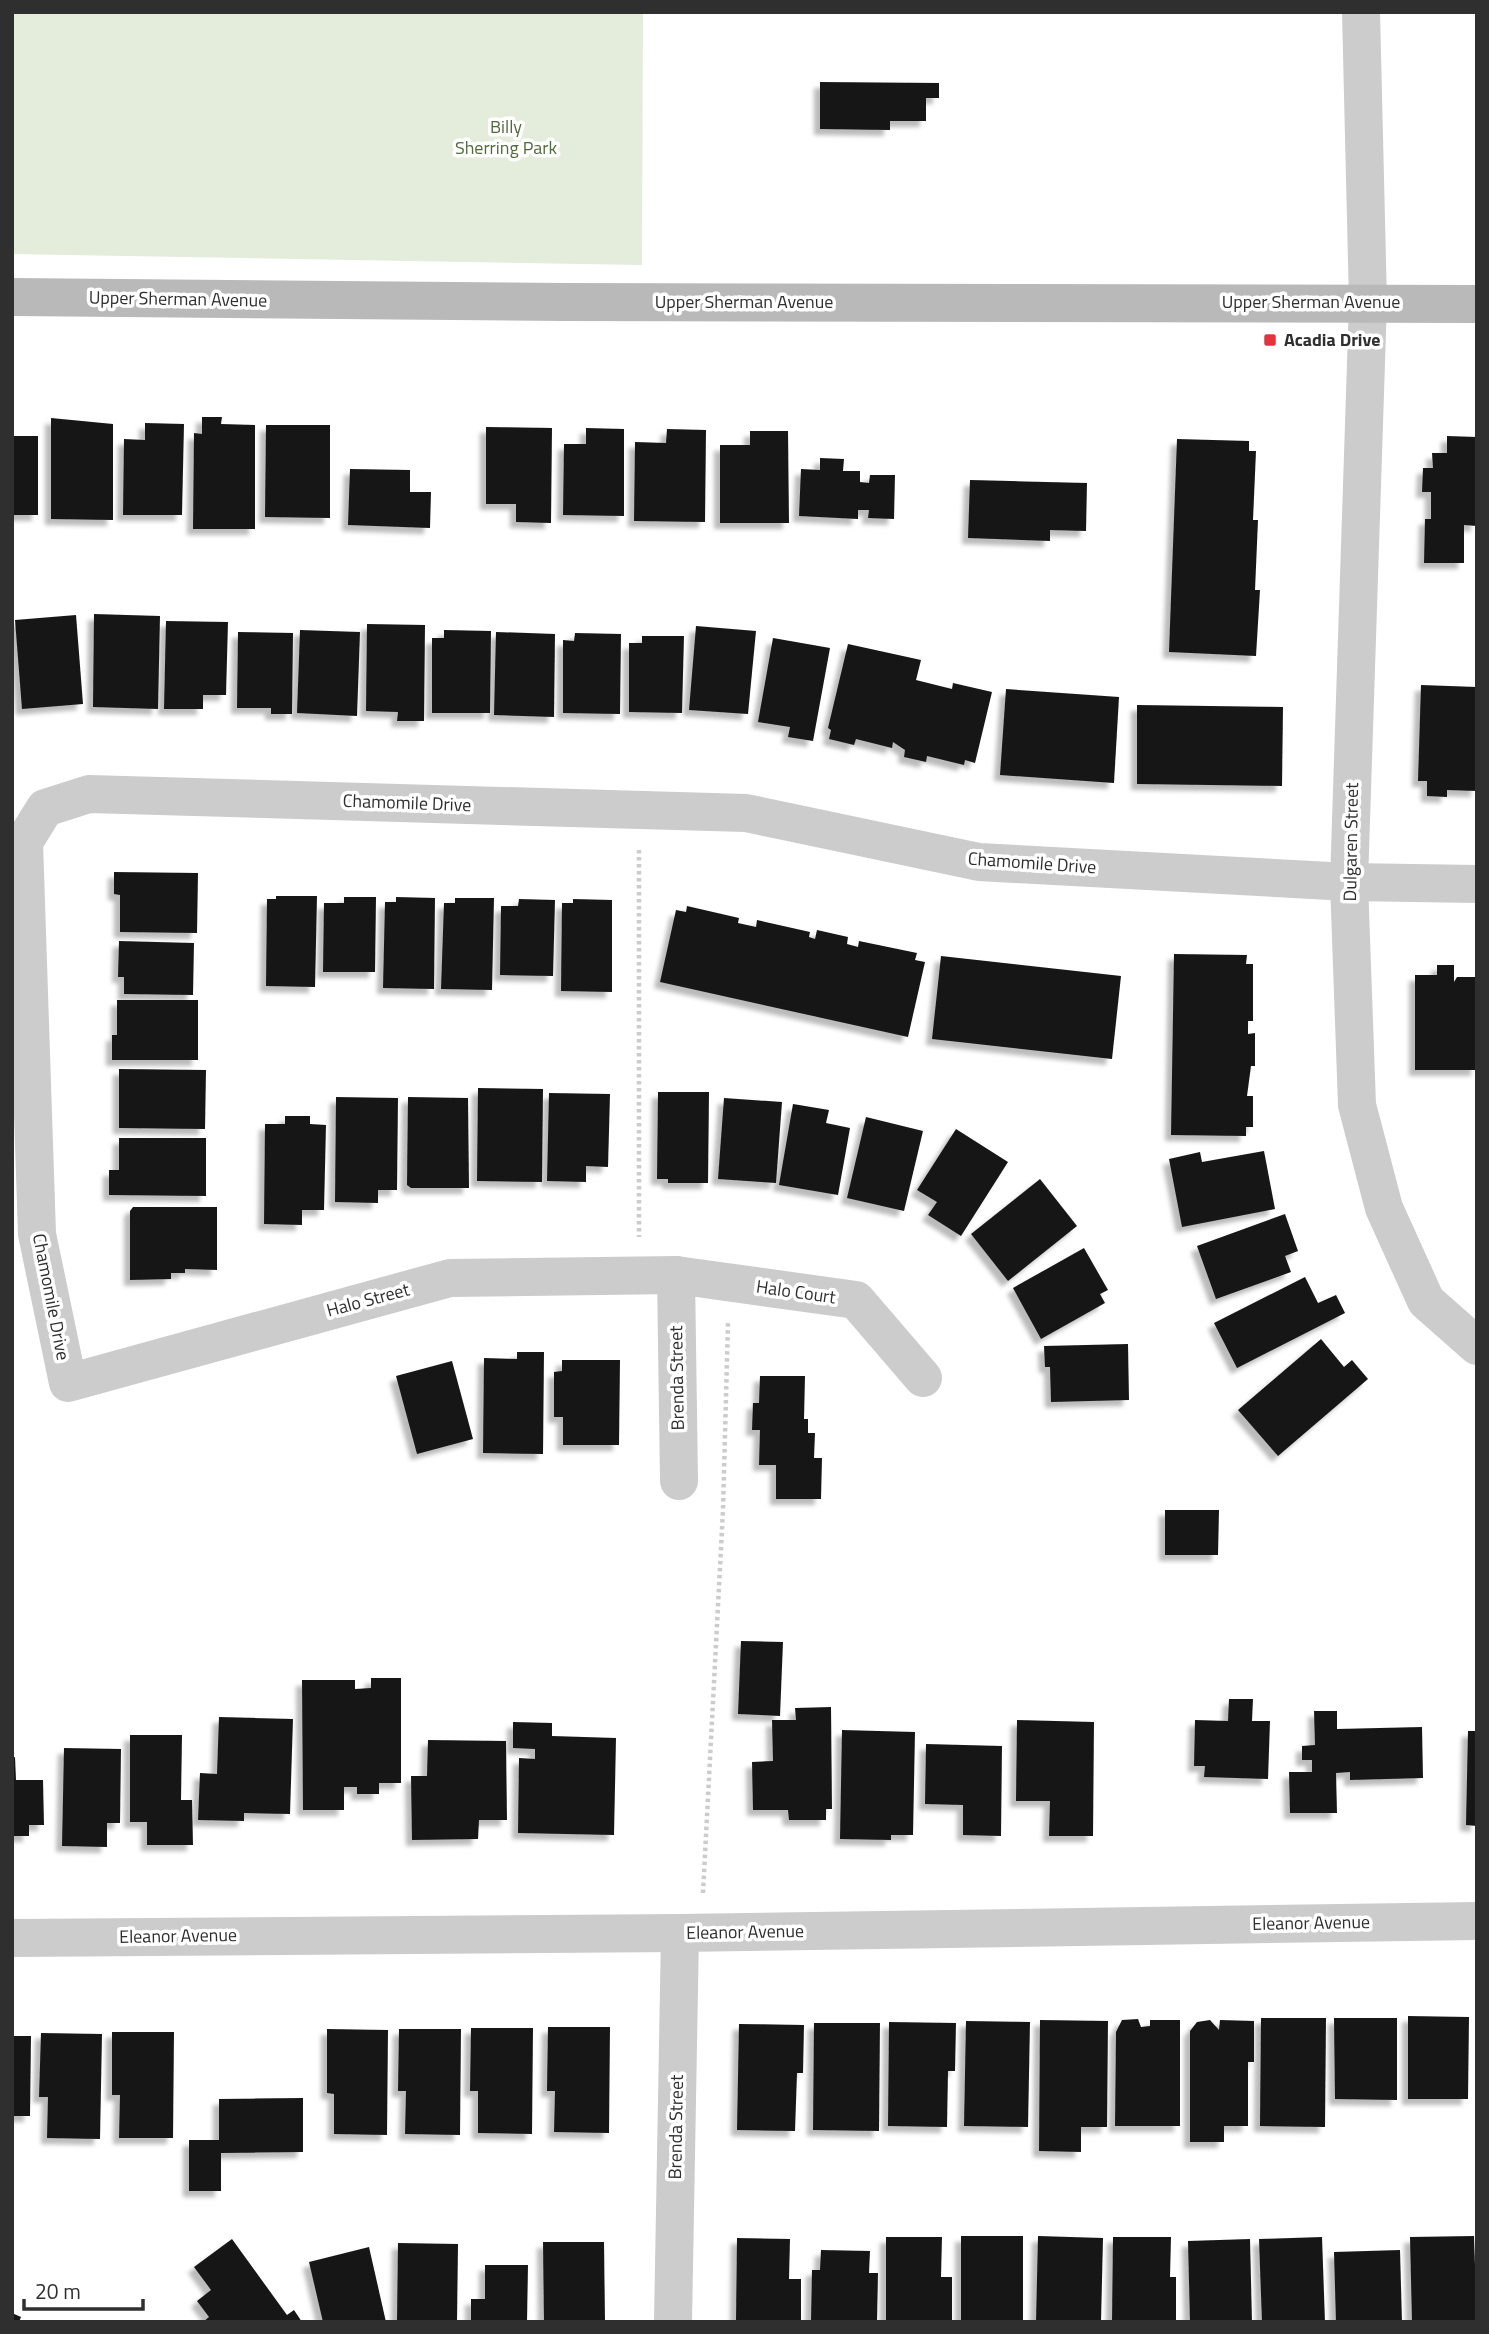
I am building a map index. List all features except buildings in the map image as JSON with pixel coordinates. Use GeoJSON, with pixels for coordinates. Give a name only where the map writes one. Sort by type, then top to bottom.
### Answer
{"type":"FeatureCollection","features":[{"type":"Feature","properties":{"kind":"main road","name":"Upper Sherman Avenue"},"geometry":{"type":"LineString","coordinates":[[12,297],[552,302],[1477,304]]}},
{"type":"Feature","properties":{"kind":"street"},"geometry":{"type":"LineString","coordinates":[[1361,12],[1368,302]]}},
{"type":"Feature","properties":{"kind":"street","name":"Dulgaren Street"},"geometry":{"type":"LineString","coordinates":[[1368,302],[1349,883],[1357,1105],[1384,1208],[1426,1301],[1477,1346]]}},
{"type":"Feature","properties":{"kind":"street","name":"Chamomile Drive"},"geometry":{"type":"LineString","coordinates":[[68,1383],[37,1234],[24,842],[45,808],[89,794],[746,813],[979,862],[1349,883],[1477,884]]}},
{"type":"Feature","properties":{"kind":"street","name":"Halo Court"},"geometry":{"type":"LineString","coordinates":[[658,1276],[729,1282],[856,1300],[923,1378]]}},
{"type":"Feature","properties":{"kind":"street","name":"Halo Street"},"geometry":{"type":"LineString","coordinates":[[68,1383],[450,1278],[658,1276]]}},
{"type":"Feature","properties":{"kind":"street","name":"Brenda Street"},"geometry":{"type":"LineString","coordinates":[[658,1276],[679,1481]]}},
{"type":"Feature","properties":{"kind":"street","name":"Eleanor Avenue"},"geometry":{"type":"LineString","coordinates":[[12,1938],[690,1933],[1477,1921]]}},
{"type":"Feature","properties":{"kind":"street","name":"Brenda Street"},"geometry":{"type":"LineString","coordinates":[[673,2322],[690,1933]]}},
{"type":"Feature","properties":{"kind":"path"},"geometry":{"type":"LineString","coordinates":[[639,810],[658,1276]]}},
{"type":"Feature","properties":{"kind":"path"},"geometry":{"type":"LineString","coordinates":[[690,1933],[723,1510],[729,1282]]}},
{"type":"Feature","properties":{"kind":"green space","name":"Billy Sherring Park"},"geometry":{"type":"Polygon","coordinates":[[[12,12],[643,12],[642,265],[12,254],[12,12]]]}},
{"type":"Feature","properties":{"kind":"place","name":"Acadia Drive"},"geometry":{"type":"Point","coordinates":[1270,340]}}]}
